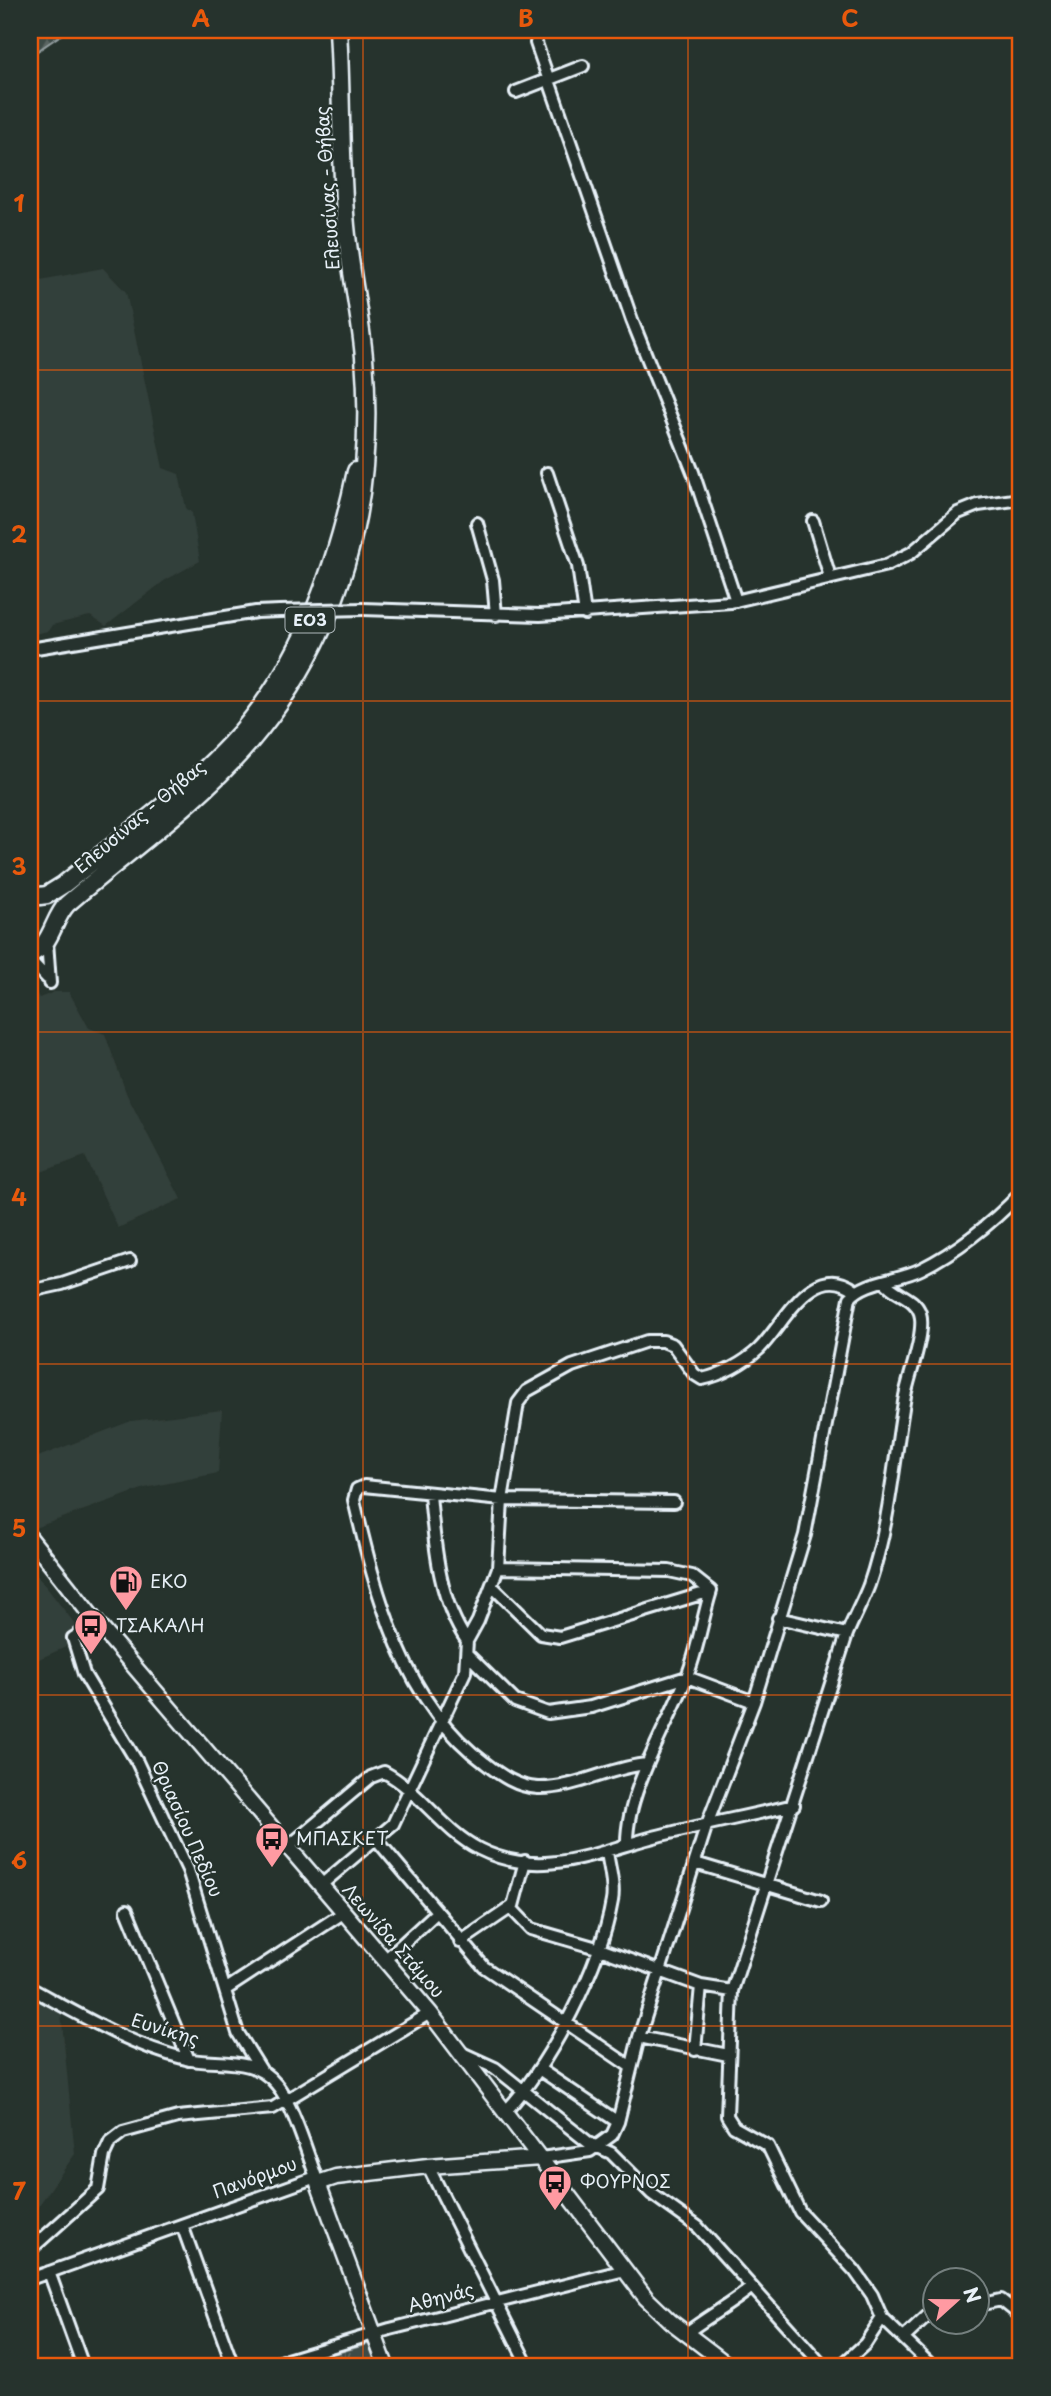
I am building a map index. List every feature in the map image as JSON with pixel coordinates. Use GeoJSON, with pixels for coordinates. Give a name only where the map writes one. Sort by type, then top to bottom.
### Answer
{"type":"FeatureCollection","features":[{"type":"Feature","properties":{"kind":"main road","name":"Ελευσίνας - Θήβας"},"geometry":{"type":"LineString","coordinates":[[30,954],[50,934],[67,904],[216,779],[262,727],[294,681],[328,618],[352,551],[362,500],[364,355],[344,203],[338,30]]}},
{"type":"Feature","properties":{"kind":"main road","name":"Ελευσίνας - Θήβας"},"geometry":{"type":"LineString","coordinates":[[31,897],[56,890],[167,800],[229,745],[262,705],[293,655],[323,589],[350,498],[365,428]]}},
{"type":"Feature","properties":{"kind":"main road","name":"Ελευσίνας - Θήβας"},"geometry":{"type":"LineString","coordinates":[[31,897],[47,908],[50,934]]}},
{"type":"Feature","properties":{"kind":"main road","name":"Λεωνίδα Στάμου"},"geometry":{"type":"LineString","coordinates":[[30,1538],[97,1623],[430,2013],[646,2298],[685,2333],[729,2366]]}},
{"type":"Feature","properties":{"kind":"main road","name":"Πανόρμου"},"geometry":{"type":"LineString","coordinates":[[320,2180],[428,2166],[541,2158]]}},
{"type":"Feature","properties":{"kind":"main road"},"geometry":{"type":"LineString","coordinates":[[320,2180],[395,2366]]}},
{"type":"Feature","properties":{"kind":"main road"},"geometry":{"type":"LineString","coordinates":[[380,2332],[386,2366]]}},
{"type":"Feature","properties":{"kind":"street"},"geometry":{"type":"LineString","coordinates":[[536,43],[632,320],[692,472],[736,601]]}},
{"type":"Feature","properties":{"kind":"street"},"geometry":{"type":"LineString","coordinates":[[516,92],[583,66]]}},
{"type":"Feature","properties":{"kind":"street"},"geometry":{"type":"LineString","coordinates":[[547,473],[578,566],[585,614]]}},
{"type":"Feature","properties":{"kind":"street"},"geometry":{"type":"LineString","coordinates":[[30,649],[256,612],[363,609],[496,615],[585,614],[736,601],[901,560],[958,513],[978,505],[1021,499]]}},
{"type":"Feature","properties":{"kind":"street"},"geometry":{"type":"LineString","coordinates":[[813,521],[830,577]]}},
{"type":"Feature","properties":{"kind":"street"},"geometry":{"type":"LineString","coordinates":[[477,523],[494,580],[496,615]]}},
{"type":"Feature","properties":{"kind":"street"},"geometry":{"type":"LineString","coordinates":[[30,960],[50,983],[50,934]]}},
{"type":"Feature","properties":{"kind":"street"},"geometry":{"type":"LineString","coordinates":[[320,1886],[393,1824],[465,1672],[467,1641],[498,1568],[502,1500],[518,1403],[527,1391],[572,1366],[647,1341],[663,1341],[673,1345],[694,1374],[702,1379],[712,1377],[757,1351],[808,1291],[822,1282],[836,1281],[856,1291],[918,1271],[961,1247],[1021,1193]]}},
{"type":"Feature","properties":{"kind":"street"},"geometry":{"type":"LineString","coordinates":[[30,1291],[62,1284],[130,1261]]}},
{"type":"Feature","properties":{"kind":"street"},"geometry":{"type":"LineString","coordinates":[[885,1282],[891,1291],[913,1302],[919,1310],[921,1334],[905,1398],[885,1522],[869,1584],[848,1634],[733,1991],[728,2055],[729,2122],[768,2146],[800,2212],[855,2271],[872,2295],[882,2319],[932,2366]]}},
{"type":"Feature","properties":{"kind":"street"},"geometry":{"type":"LineString","coordinates":[[541,2158],[590,2151],[612,2135],[618,2122],[639,2037],[706,1827],[754,1702],[805,1535],[846,1311],[856,1291]]}},
{"type":"Feature","properties":{"kind":"street"},"geometry":{"type":"LineString","coordinates":[[647,1764],[550,1787],[524,1786],[503,1776],[474,1755],[440,1720],[418,1689],[388,1622],[366,1552],[354,1500],[356,1489],[364,1486],[430,1495],[502,1500],[674,1502]]}},
{"type":"Feature","properties":{"kind":"street"},"geometry":{"type":"LineString","coordinates":[[430,1495],[444,1592],[456,1625],[467,1641]]}},
{"type":"Feature","properties":{"kind":"street"},"geometry":{"type":"LineString","coordinates":[[498,1568],[669,1570],[692,1576],[711,1591]]}},
{"type":"Feature","properties":{"kind":"street"},"geometry":{"type":"LineString","coordinates":[[492,1586],[541,1634],[550,1637],[711,1591]]}},
{"type":"Feature","properties":{"kind":"street"},"geometry":{"type":"LineString","coordinates":[[627,1844],[627,1831],[647,1764],[687,1676],[711,1591]]}},
{"type":"Feature","properties":{"kind":"street"},"geometry":{"type":"LineString","coordinates":[[778,1618],[848,1634]]}},
{"type":"Feature","properties":{"kind":"street","name":"Θριασίου Πεδίου"},"geometry":{"type":"LineString","coordinates":[[97,1623],[73,1638],[79,1661],[137,1762],[188,1870],[238,2033],[261,2070]]}},
{"type":"Feature","properties":{"kind":"street"},"geometry":{"type":"LineString","coordinates":[[468,1655],[515,1701],[548,1713],[591,1707],[687,1676],[754,1702]]}},
{"type":"Feature","properties":{"kind":"street"},"geometry":{"type":"LineString","coordinates":[[289,1846],[379,1773],[388,1774],[452,1832],[479,1849],[525,1861],[580,1861],[627,1844],[794,1805]]}},
{"type":"Feature","properties":{"kind":"street"},"geometry":{"type":"LineString","coordinates":[[377,1840],[460,1942],[498,1979],[631,2067]]}},
{"type":"Feature","properties":{"kind":"street"},"geometry":{"type":"LineString","coordinates":[[506,2111],[524,2092],[584,1991],[613,1899],[607,1852]]}},
{"type":"Feature","properties":{"kind":"street"},"geometry":{"type":"LineString","coordinates":[[460,1942],[511,1908],[516,1900],[525,1861]]}},
{"type":"Feature","properties":{"kind":"street"},"geometry":{"type":"LineString","coordinates":[[695,1863],[821,1901]]}},
{"type":"Feature","properties":{"kind":"street"},"geometry":{"type":"LineString","coordinates":[[511,1908],[531,1929],[597,1948],[701,1986],[733,1991]]}},
{"type":"Feature","properties":{"kind":"street"},"geometry":{"type":"LineString","coordinates":[[127,1910],[189,2060]]}},
{"type":"Feature","properties":{"kind":"street"},"geometry":{"type":"LineString","coordinates":[[225,1990],[343,1913]]}},
{"type":"Feature","properties":{"kind":"street"},"geometry":{"type":"LineString","coordinates":[[385,1960],[436,1913]]}},
{"type":"Feature","properties":{"kind":"street"},"geometry":{"type":"LineString","coordinates":[[695,2050],[701,1986]]}},
{"type":"Feature","properties":{"kind":"street","name":"Ευνίκης"},"geometry":{"type":"LineString","coordinates":[[30,1988],[130,2040],[189,2060],[230,2061],[261,2070]]}},
{"type":"Feature","properties":{"kind":"street"},"geometry":{"type":"LineString","coordinates":[[30,2250],[97,2189],[104,2155],[110,2142],[124,2132],[177,2117],[247,2112],[286,2102],[430,2013]]}},
{"type":"Feature","properties":{"kind":"street"},"geometry":{"type":"LineString","coordinates":[[639,2037],[728,2055]]}},
{"type":"Feature","properties":{"kind":"street"},"geometry":{"type":"LineString","coordinates":[[462,2053],[495,2068],[597,2146],[611,2153],[652,2194],[698,2227],[823,2366]]}},
{"type":"Feature","properties":{"kind":"street"},"geometry":{"type":"LineString","coordinates":[[538,2069],[618,2122]]}},
{"type":"Feature","properties":{"kind":"street"},"geometry":{"type":"LineString","coordinates":[[261,2070],[277,2084],[320,2180]]}},
{"type":"Feature","properties":{"kind":"street"},"geometry":{"type":"LineString","coordinates":[[428,2166],[528,2366]]}},
{"type":"Feature","properties":{"kind":"street","name":"Πανόρμου"},"geometry":{"type":"LineString","coordinates":[[30,2279],[320,2180]]}},
{"type":"Feature","properties":{"kind":"street"},"geometry":{"type":"LineString","coordinates":[[182,2225],[233,2366]]}},
{"type":"Feature","properties":{"kind":"street","name":"Αθηνάς"},"geometry":{"type":"LineString","coordinates":[[267,2366],[380,2332],[625,2270]]}},
{"type":"Feature","properties":{"kind":"street"},"geometry":{"type":"LineString","coordinates":[[49,2272],[83,2366]]}},
{"type":"Feature","properties":{"kind":"street"},"geometry":{"type":"LineString","coordinates":[[685,2333],[707,2316],[726,2308],[752,2287]]}},
{"type":"Feature","properties":{"kind":"street"},"geometry":{"type":"LineString","coordinates":[[992,2302],[1001,2300],[1021,2316]]}},
{"type":"Feature","properties":{"kind":"street"},"geometry":{"type":"LineString","coordinates":[[841,2366],[865,2344],[882,2319]]}},
{"type":"Feature","properties":{"kind":"street"},"geometry":{"type":"LineString","coordinates":[[904,2338],[922,2321]]}},
{"type":"Feature","properties":{"kind":"shaded area"},"geometry":{"type":"Polygon","coordinates":[[[103,268],[126,292],[163,468],[179,474],[186,508],[192,513],[200,561],[164,581],[106,626],[90,616],[52,625],[48,631],[30,635],[30,282],[103,268]]]}},
{"type":"Feature","properties":{"kind":"shaded area"},"geometry":{"type":"Polygon","coordinates":[[[30,982],[39,998],[54,992],[69,992],[89,1028],[105,1034],[127,1095],[181,1199],[118,1228],[85,1156],[30,1176],[30,982]]]}},
{"type":"Feature","properties":{"kind":"shaded area"},"geometry":{"type":"Polygon","coordinates":[[[222,1410],[218,1473],[145,1488],[32,1529],[30,1460],[131,1421],[222,1410]]]}},
{"type":"Feature","properties":{"kind":"shaded area"},"geometry":{"type":"Polygon","coordinates":[[[30,1566],[86,1638],[30,1663],[30,1566]]]}},
{"type":"Feature","properties":{"kind":"shaded area"},"geometry":{"type":"Polygon","coordinates":[[[33,1997],[61,2012],[75,2154],[30,2218],[30,1998],[33,1997]]]}},
{"type":"Feature","properties":{"kind":"green space"},"geometry":{"type":"Polygon","coordinates":[[[30,30],[68,30],[30,56],[30,30]]]}},
{"type":"Feature","properties":{"kind":"green space"},"geometry":{"type":"Polygon","coordinates":[[[372,2343],[378,2363],[367,2366],[290,2366],[372,2343]]]}},
{"type":"Feature","properties":{"kind":"place","name":"EKO"},"geometry":{"type":"Point","coordinates":[126,1612]}},
{"type":"Feature","properties":{"kind":"place","name":"ΤΣΑΚΑΛΗ"},"geometry":{"type":"Point","coordinates":[91,1656]}},
{"type":"Feature","properties":{"kind":"place","name":"ΜΠΑΣΚΕΤ"},"geometry":{"type":"Point","coordinates":[272,1869]}},
{"type":"Feature","properties":{"kind":"place","name":"ΦΟΥΡΝΟΣ"},"geometry":{"type":"Point","coordinates":[555,2212]}}]}
